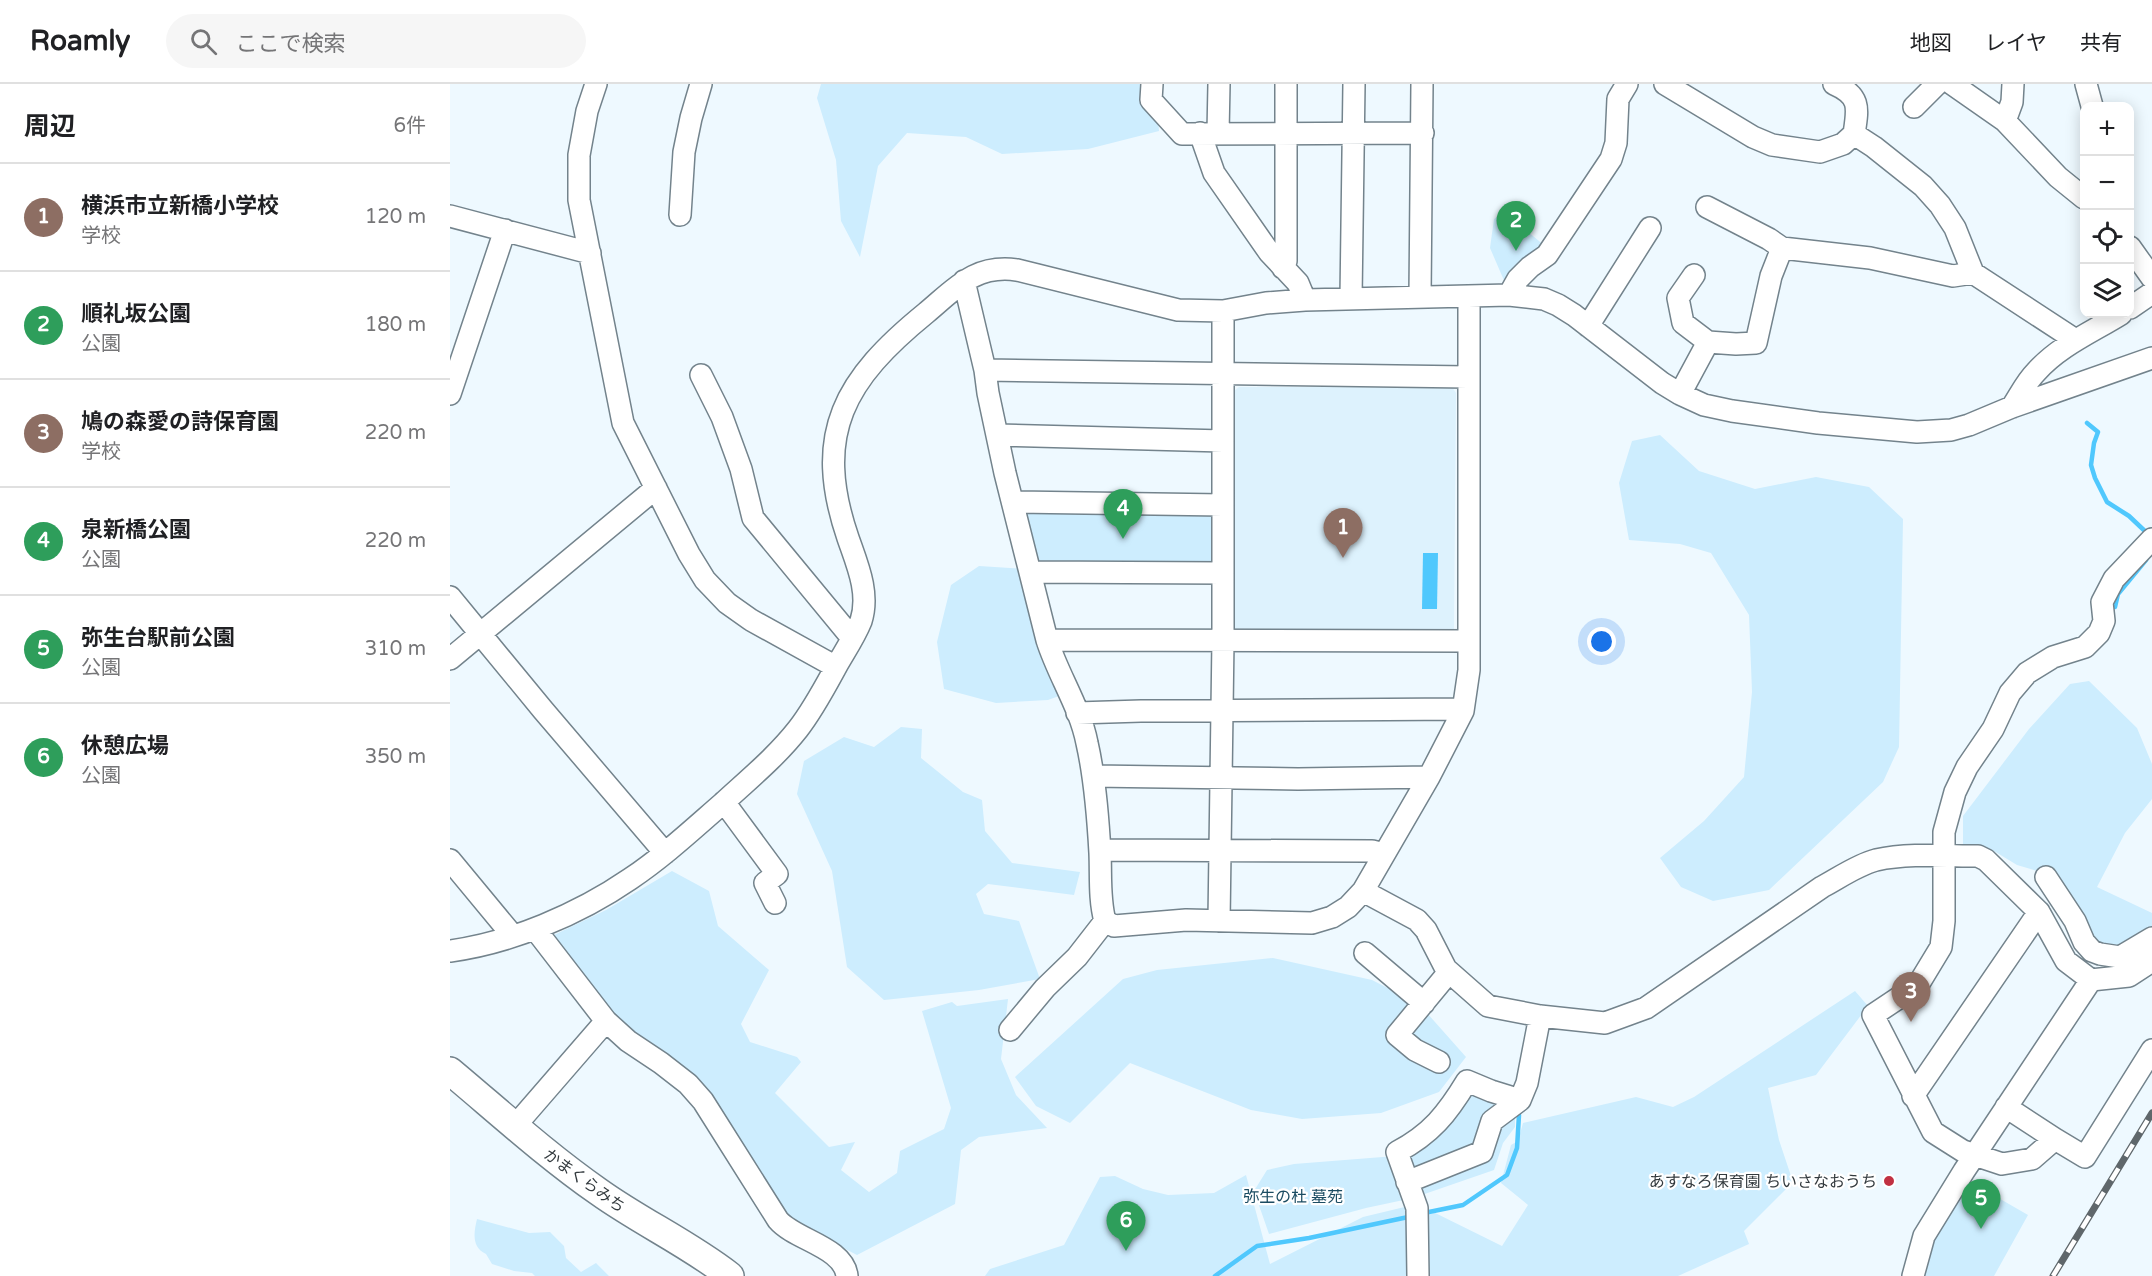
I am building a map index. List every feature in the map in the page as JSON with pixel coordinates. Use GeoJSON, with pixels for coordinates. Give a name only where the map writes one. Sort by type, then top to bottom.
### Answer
{"type":"FeatureCollection","features":[{"type":"Feature","properties":{"kind":"main road","name":"かまくらみち"},"geometry":{"type":"LineString","coordinates":[[450,1071],[559,1163],[643,1222],[710,1261],[730,1276]]}},
{"type":"Feature","properties":{"kind":"street"},"geometry":{"type":"LineString","coordinates":[[596,84],[587,111],[579,155],[579,200],[624,423],[689,554],[705,580],[727,603],[751,620],[836,667]]}},
{"type":"Feature","properties":{"kind":"street"},"geometry":{"type":"LineString","coordinates":[[680,215],[684,152],[701,84]]}},
{"type":"Feature","properties":{"kind":"street"},"geometry":{"type":"LineString","coordinates":[[1152,84],[1151,100],[1182,134],[1423,133]]}},
{"type":"Feature","properties":{"kind":"street"},"geometry":{"type":"LineString","coordinates":[[1219,84],[1209,133],[1214,173],[1269,252],[1298,283],[1305,300]]}},
{"type":"Feature","properties":{"kind":"street"},"geometry":{"type":"LineString","coordinates":[[1283,268],[1286,261],[1286,84]]}},
{"type":"Feature","properties":{"kind":"street"},"geometry":{"type":"LineString","coordinates":[[1351,298],[1354,84]]}},
{"type":"Feature","properties":{"kind":"street"},"geometry":{"type":"LineString","coordinates":[[1420,296],[1422,84]]}},
{"type":"Feature","properties":{"kind":"street"},"geometry":{"type":"LineString","coordinates":[[1509,295],[1518,279],[1547,255],[1611,159],[1616,143],[1618,99],[1627,84]]}},
{"type":"Feature","properties":{"kind":"street"},"geometry":{"type":"LineString","coordinates":[[1665,84],[1753,137],[1772,145],[1820,152],[1843,144],[1854,134],[1858,112],[1855,99],[1845,89],[1834,84]]}},
{"type":"Feature","properties":{"kind":"street"},"geometry":{"type":"LineString","coordinates":[[1914,107],[1937,84]]}},
{"type":"Feature","properties":{"kind":"street"},"geometry":{"type":"LineString","coordinates":[[1952,84],[2005,121],[2058,177],[2080,194]]}},
{"type":"Feature","properties":{"kind":"street"},"geometry":{"type":"LineString","coordinates":[[2005,121],[2012,102],[2013,84]]}},
{"type":"Feature","properties":{"kind":"street"},"geometry":{"type":"LineString","coordinates":[[2086,84],[2091,102]]}},
{"type":"Feature","properties":{"kind":"street"},"geometry":{"type":"LineString","coordinates":[[1854,134],[1923,186],[1940,205],[1955,228],[1973,273],[2074,339]]}},
{"type":"Feature","properties":{"kind":"street"},"geometry":{"type":"LineString","coordinates":[[1707,207],[1782,248],[1870,258],[1953,276],[1973,273]]}},
{"type":"Feature","properties":{"kind":"street"},"geometry":{"type":"LineString","coordinates":[[450,216],[590,253]]}},
{"type":"Feature","properties":{"kind":"street"},"geometry":{"type":"LineString","coordinates":[[1588,326],[1650,228]]}},
{"type":"Feature","properties":{"kind":"street"},"geometry":{"type":"LineString","coordinates":[[450,394],[505,230]]}},
{"type":"Feature","properties":{"kind":"street"},"geometry":{"type":"LineString","coordinates":[[1694,275],[1678,298],[1683,323],[1707,342],[1756,344],[1771,276],[1782,248]]}},
{"type":"Feature","properties":{"kind":"street"},"geometry":{"type":"LineString","coordinates":[[2134,253],[2152,278]]}},
{"type":"Feature","properties":{"kind":"street"},"geometry":{"type":"LineString","coordinates":[[450,951],[490,943],[535,929],[572,912],[629,880],[665,853],[766,765],[798,728],[852,638],[861,620],[864,600],[861,576],[836,495],[833,466],[838,424],[849,399],[877,357],[964,281],[983,271],[999,267],[1035,273],[1178,310],[1223,311],[1266,303],[1351,298],[1509,295],[1544,299],[1558,304],[1662,384],[1704,405],[1818,423],[1917,432],[1951,430],[1969,425],[2012,407],[2152,358]]}},
{"type":"Feature","properties":{"kind":"street"},"geometry":{"type":"LineString","coordinates":[[964,281],[985,370],[1005,473],[1047,640],[1054,664],[1077,713],[1087,741],[1093,776],[1100,850],[1101,906],[1105,921],[1114,926],[1186,920],[1312,923],[1332,917],[1348,907],[1363,891],[1429,777],[1463,709],[1469,670],[1469,296]]}},
{"type":"Feature","properties":{"kind":"street"},"geometry":{"type":"LineString","coordinates":[[2134,305],[2152,293]]}},
{"type":"Feature","properties":{"kind":"street"},"geometry":{"type":"LineString","coordinates":[[1219,921],[1223,311]]}},
{"type":"Feature","properties":{"kind":"street"},"geometry":{"type":"LineString","coordinates":[[2012,407],[2035,372],[2074,339],[2113,318]]}},
{"type":"Feature","properties":{"kind":"street"},"geometry":{"type":"LineString","coordinates":[[1680,394],[1707,342]]}},
{"type":"Feature","properties":{"kind":"street"},"geometry":{"type":"LineString","coordinates":[[985,370],[1468,377]]}},
{"type":"Feature","properties":{"kind":"street"},"geometry":{"type":"LineString","coordinates":[[701,375],[722,417],[741,469],[753,518],[852,638]]}},
{"type":"Feature","properties":{"kind":"street"},"geometry":{"type":"LineString","coordinates":[[998,435],[1223,441]]}},
{"type":"Feature","properties":{"kind":"street"},"geometry":{"type":"LineString","coordinates":[[450,659],[657,488]]}},
{"type":"Feature","properties":{"kind":"street"},"geometry":{"type":"LineString","coordinates":[[1014,502],[1223,505]]}},
{"type":"Feature","properties":{"kind":"street"},"geometry":{"type":"LineString","coordinates":[[2055,1139],[2032,1159],[2002,1164],[1963,1151],[1933,1132],[1873,1015],[1918,985],[1941,947],[1944,921],[1944,832],[1955,792],[1967,767],[1993,729],[2010,693],[2027,673],[2053,657],[2085,647],[2099,633],[2104,621],[2102,602],[2114,579],[2152,539]]}},
{"type":"Feature","properties":{"kind":"street"},"geometry":{"type":"LineString","coordinates":[[1030,572],[1223,573]]}},
{"type":"Feature","properties":{"kind":"street"},"geometry":{"type":"LineString","coordinates":[[450,597],[665,853]]}},
{"type":"Feature","properties":{"kind":"street"},"geometry":{"type":"LineString","coordinates":[[1047,640],[1468,641]]}},
{"type":"Feature","properties":{"kind":"street"},"geometry":{"type":"LineString","coordinates":[[1077,713],[1463,709]]}},
{"type":"Feature","properties":{"kind":"street"},"geometry":{"type":"LineString","coordinates":[[1093,776],[1298,779],[1429,777]]}},
{"type":"Feature","properties":{"kind":"street"},"geometry":{"type":"LineString","coordinates":[[724,802],[777,874],[765,883],[775,903]]}},
{"type":"Feature","properties":{"kind":"street"},"geometry":{"type":"LineString","coordinates":[[1100,850],[1372,851],[1384,854]]}},
{"type":"Feature","properties":{"kind":"street"},"geometry":{"type":"LineString","coordinates":[[1363,891],[1417,920],[1426,930],[1449,972],[1488,1006],[1540,1016],[1605,1023],[1646,1008],[1822,887],[1850,871],[1875,861],[1909,857],[1978,856],[1986,860],[2039,912],[2066,961],[2091,980],[2129,976],[2152,961]]}},
{"type":"Feature","properties":{"kind":"street"},"geometry":{"type":"LineString","coordinates":[[450,860],[513,936]]}},
{"type":"Feature","properties":{"kind":"street"},"geometry":{"type":"LineString","coordinates":[[2046,877],[2075,921],[2084,942],[2092,951],[2120,957],[2152,938]]}},
{"type":"Feature","properties":{"kind":"street"},"geometry":{"type":"LineString","coordinates":[[1913,1096],[2039,912]]}},
{"type":"Feature","properties":{"kind":"street"},"geometry":{"type":"LineString","coordinates":[[1010,1030],[1045,988],[1077,957],[1105,921]]}},
{"type":"Feature","properties":{"kind":"street"},"geometry":{"type":"LineString","coordinates":[[535,929],[606,1021],[628,1041],[688,1084],[703,1101],[784,1227],[815,1242],[833,1255],[844,1266],[847,1276]]}},
{"type":"Feature","properties":{"kind":"street"},"geometry":{"type":"LineString","coordinates":[[1365,953],[1424,1003]]}},
{"type":"Feature","properties":{"kind":"street"},"geometry":{"type":"LineString","coordinates":[[1449,972],[1397,1035],[1415,1050],[1454,1072],[1491,1091],[1520,1100]]}},
{"type":"Feature","properties":{"kind":"street"},"geometry":{"type":"LineString","coordinates":[[1912,1276],[1924,1236],[1974,1155],[2091,980]]}},
{"type":"Feature","properties":{"kind":"street"},"geometry":{"type":"LineString","coordinates":[[1407,1182],[1482,1152],[1492,1121],[1520,1100],[1527,1083],[1540,1016]]}},
{"type":"Feature","properties":{"kind":"street"},"geometry":{"type":"LineString","coordinates":[[515,1126],[606,1021]]}},
{"type":"Feature","properties":{"kind":"street"},"geometry":{"type":"LineString","coordinates":[[2006,1107],[2085,1157],[2152,1050]]}},
{"type":"Feature","properties":{"kind":"street"},"geometry":{"type":"LineString","coordinates":[[1418,1276],[1416,1208],[1397,1152],[1429,1132],[1440,1122],[1454,1072]]}},
{"type":"Feature","properties":{"kind":"shaded area"},"geometry":{"type":"Polygon","coordinates":[[[1239,387],[1452,387],[1456,393],[1454,629],[1450,633],[1237,632],[1233,628],[1234,391],[1239,387]]]}},
{"type":"Feature","properties":{"kind":"green space"},"geometry":{"type":"Polygon","coordinates":[[[821,84],[1143,84],[1158,119],[1159,131],[1088,149],[1002,154],[966,137],[907,133],[878,166],[860,257],[841,221],[836,160],[817,98],[821,84]]]}},
{"type":"Feature","properties":{"kind":"green space"},"geometry":{"type":"Polygon","coordinates":[[[1504,212],[1545,246],[1506,285],[1490,248],[1494,219],[1504,212]]]}},
{"type":"Feature","properties":{"kind":"green space"},"geometry":{"type":"Polygon","coordinates":[[[1660,435],[1699,471],[1755,489],[1816,477],[1869,487],[1903,519],[1899,747],[1883,782],[1769,890],[1713,901],[1681,887],[1660,858],[1704,821],[1744,777],[1752,692],[1749,615],[1711,553],[1680,544],[1629,540],[1619,483],[1632,441],[1660,435]]]}},
{"type":"Feature","properties":{"kind":"green space"},"geometry":{"type":"Polygon","coordinates":[[[1023,509],[1217,512],[1216,567],[1035,566],[1023,509]]]}},
{"type":"Feature","properties":{"kind":"green space"},"geometry":{"type":"Polygon","coordinates":[[[979,566],[1027,569],[1059,696],[1048,700],[996,703],[944,689],[937,642],[951,585],[979,566]]]}},
{"type":"Feature","properties":{"kind":"green space"},"geometry":{"type":"Polygon","coordinates":[[[2089,681],[2137,728],[2152,764],[2152,799],[2125,833],[2097,887],[2152,913],[2152,933],[2131,948],[2094,947],[2058,877],[2017,865],[1994,851],[1963,845],[1963,816],[2029,729],[2070,684],[2089,681]]]}},
{"type":"Feature","properties":{"kind":"green space"},"geometry":{"type":"Polygon","coordinates":[[[901,727],[922,729],[921,758],[963,792],[982,800],[985,831],[1012,863],[1080,872],[1074,895],[988,884],[976,894],[984,914],[1019,921],[1040,979],[979,990],[884,1000],[847,967],[832,871],[797,794],[804,761],[844,737],[874,747],[901,727]]]}},
{"type":"Feature","properties":{"kind":"green space"},"geometry":{"type":"Polygon","coordinates":[[[672,871],[709,891],[718,926],[769,970],[741,1024],[750,1042],[797,1057],[801,1062],[775,1093],[829,1147],[855,1142],[841,1170],[869,1192],[897,1173],[900,1151],[944,1129],[951,1108],[922,1011],[952,1002],[957,1006],[1008,999],[1001,1059],[1016,1095],[1047,1128],[979,1137],[961,1150],[955,1204],[857,1255],[791,1221],[636,1036],[600,1000],[554,935],[606,910],[672,871]]]}},
{"type":"Feature","properties":{"kind":"green space"},"geometry":{"type":"Polygon","coordinates":[[[1273,958],[1372,980],[1419,1004],[1466,1057],[1439,1092],[1381,1113],[1302,1119],[1251,1110],[1130,1063],[1070,1123],[1036,1106],[1015,1077],[1123,979],[1157,970],[1273,958]]]}},
{"type":"Feature","properties":{"kind":"green space"},"geometry":{"type":"Polygon","coordinates":[[[1855,991],[1868,1006],[1816,1075],[1768,1088],[1779,1140],[1793,1182],[1744,1231],[1749,1244],[1678,1276],[985,1276],[990,1269],[1064,1245],[1100,1177],[1115,1176],[1143,1189],[1168,1195],[1214,1193],[1246,1175],[1270,1264],[1363,1217],[1417,1204],[1502,1246],[1528,1205],[1501,1183],[1511,1145],[1518,1141],[1523,1123],[1636,1097],[1673,1107],[1694,1097],[1855,991]]]}},
{"type":"Feature","properties":{"kind":"green space","name":"弥生の杜 墓苑"},"geometry":{"type":"Polygon","coordinates":[[[1470,1094],[1515,1108],[1515,1127],[1503,1143],[1494,1170],[1413,1198],[1269,1234],[1254,1191],[1267,1170],[1294,1164],[1408,1155],[1470,1094]]]}},
{"type":"Feature","properties":{"kind":"green space"},"geometry":{"type":"Polygon","coordinates":[[[1969,1181],[2028,1215],[1994,1276],[1925,1276],[1933,1243],[1969,1181]]]}},
{"type":"Feature","properties":{"kind":"green space"},"geometry":{"type":"Polygon","coordinates":[[[477,1219],[529,1233],[550,1232],[564,1246],[566,1258],[581,1272],[596,1263],[609,1276],[535,1276],[532,1273],[514,1271],[492,1264],[476,1243],[477,1219]]]}},
{"type":"Feature","properties":{"kind":"water"},"geometry":{"type":"Polygon","coordinates":[[[1423,553],[1438,553],[1437,609],[1422,609],[1423,553]]]}},
{"type":"Feature","properties":{"kind":"waterway"},"geometry":{"type":"LineString","coordinates":[[2087,423],[2098,432],[2091,465],[2107,502],[2129,516],[2148,534]]}},
{"type":"Feature","properties":{"kind":"waterway"},"geometry":{"type":"LineString","coordinates":[[2115,607],[2118,594],[2146,560]]}},
{"type":"Feature","properties":{"kind":"waterway"},"geometry":{"type":"LineString","coordinates":[[1424,1213],[1463,1205],[1507,1175],[1517,1148],[1519,1115]]}},
{"type":"Feature","properties":{"kind":"waterway"},"geometry":{"type":"LineString","coordinates":[[1215,1276],[1257,1246],[1309,1238],[1413,1216]]}},
{"type":"Feature","properties":{"kind":"railway"},"geometry":{"type":"LineString","coordinates":[[2053,1276],[2152,1113]]}},
{"type":"Feature","properties":{"kind":"place","name":"順礼坂公園"},"geometry":{"type":"Point","coordinates":[1516,251]}},
{"type":"Feature","properties":{"kind":"place","name":"泉新橋公園"},"geometry":{"type":"Point","coordinates":[1123,539]}},
{"type":"Feature","properties":{"kind":"place","name":"横浜市立新橋小学校"},"geometry":{"type":"Point","coordinates":[1343,558]}},
{"type":"Feature","properties":{"kind":"place","name":"鳩の森愛の詩保育園"},"geometry":{"type":"Point","coordinates":[1911,1022]}},
{"type":"Feature","properties":{"kind":"place","name":"あすなろ保育園 ちいさなおうち"},"geometry":{"type":"Point","coordinates":[1889,1181]}},
{"type":"Feature","properties":{"kind":"place","name":"弥生台駅前公園"},"geometry":{"type":"Point","coordinates":[1981,1229]}},
{"type":"Feature","properties":{"kind":"place","name":"休憩広場"},"geometry":{"type":"Point","coordinates":[1126,1251]}}]}
